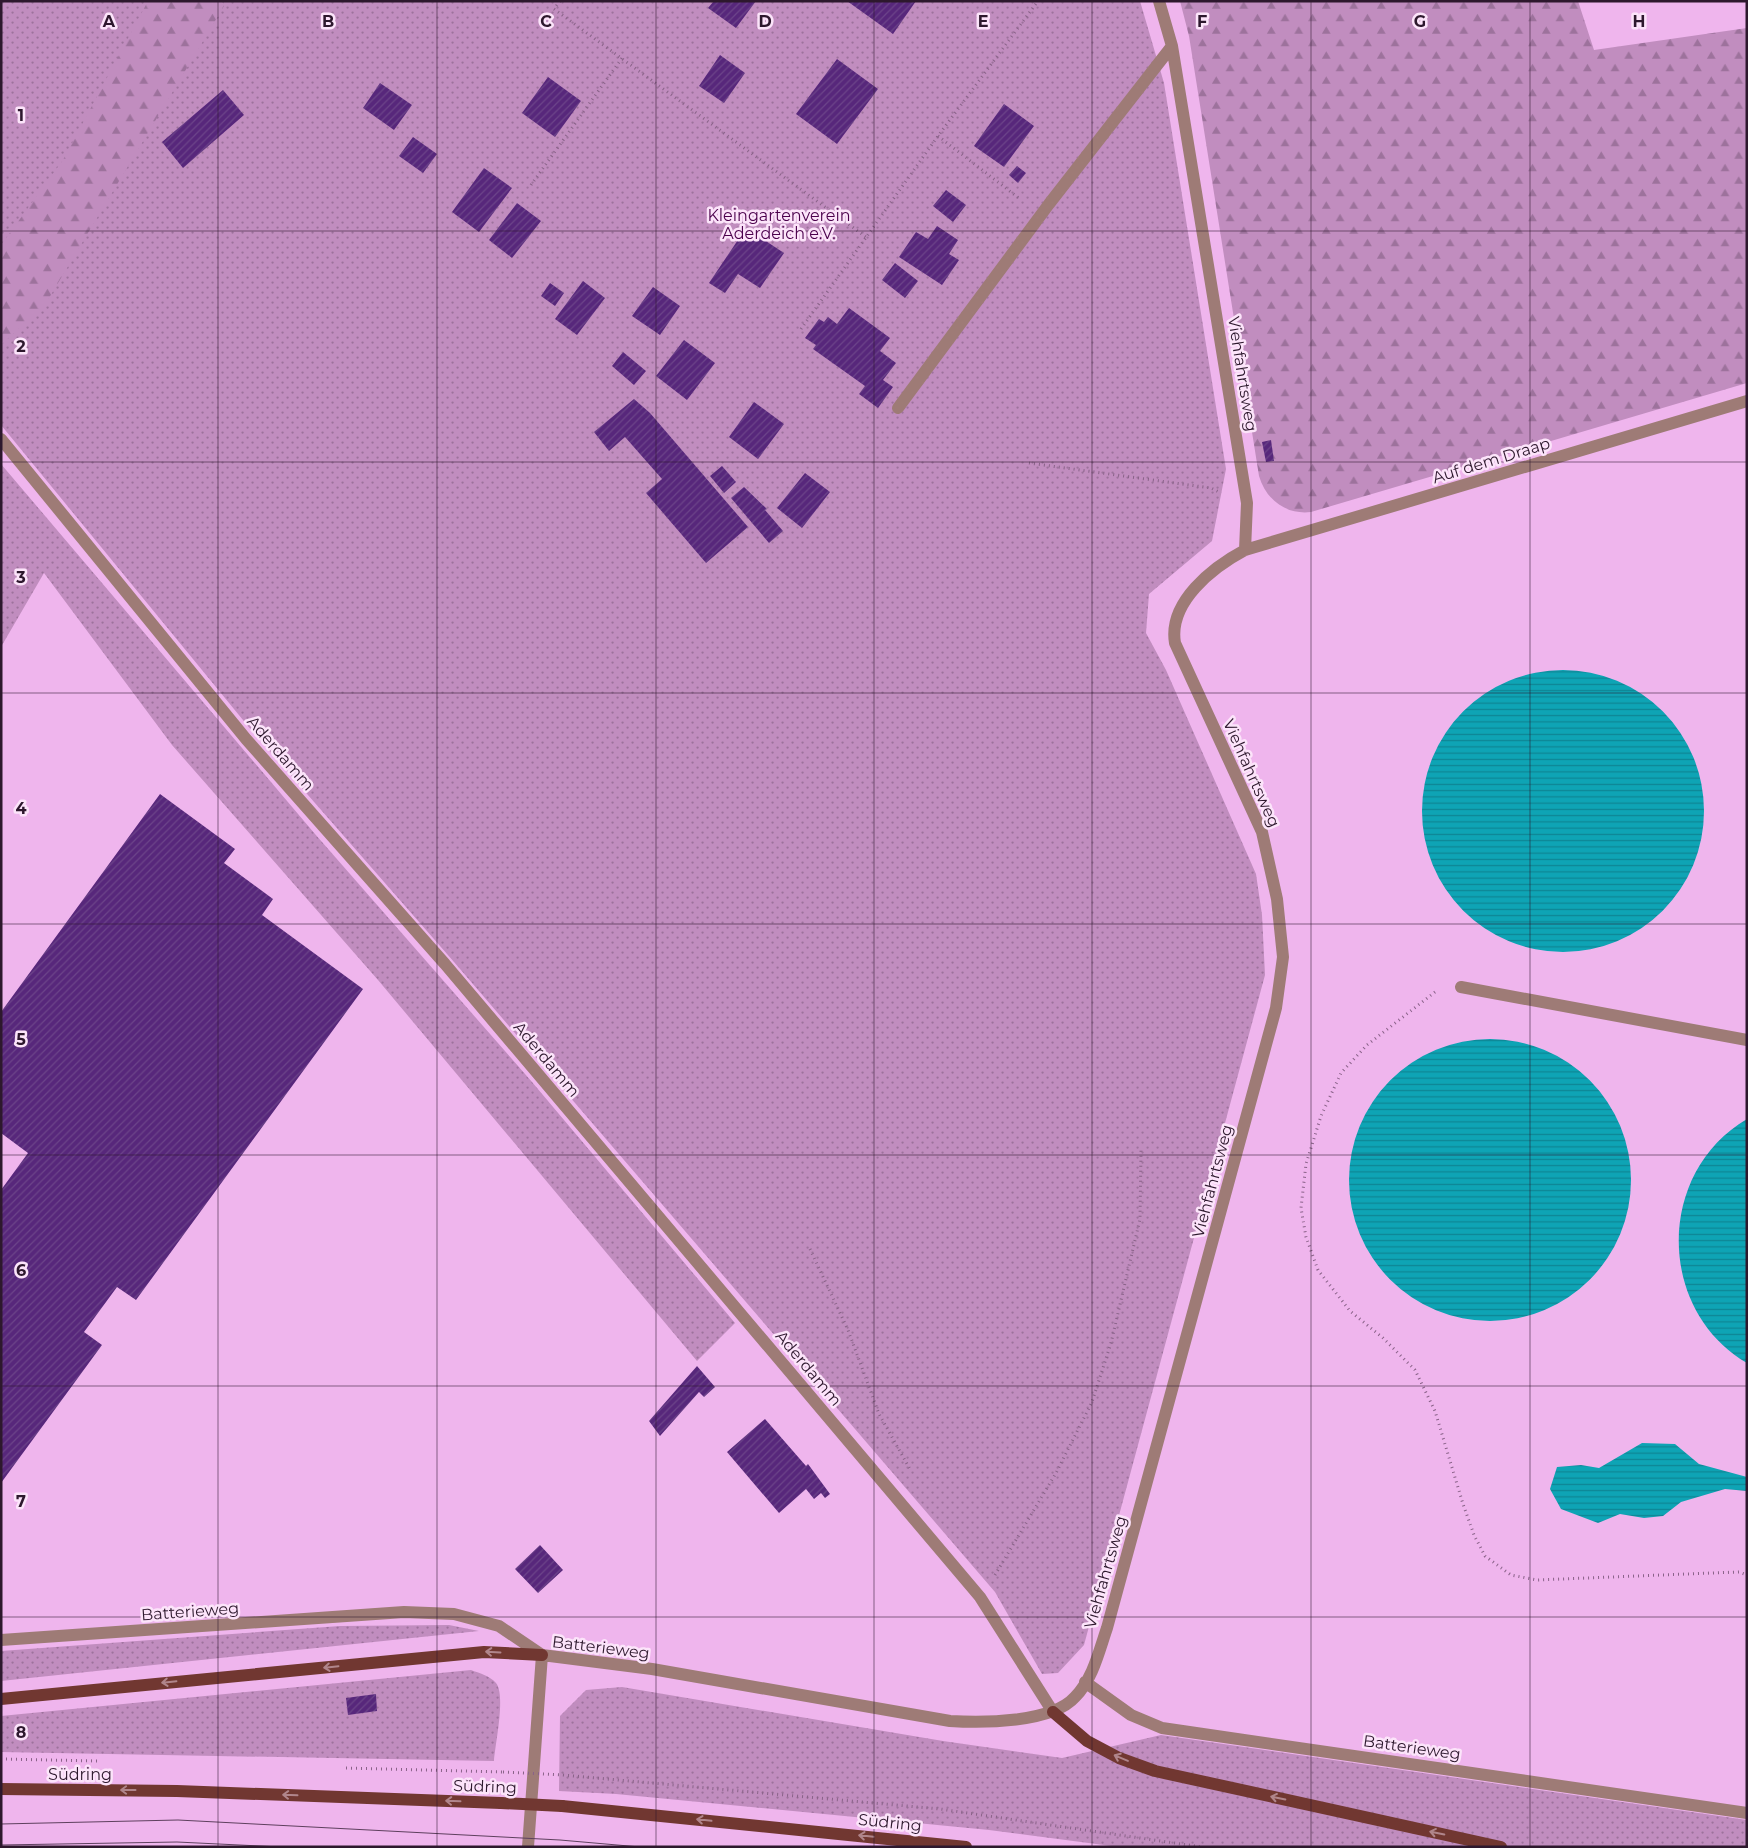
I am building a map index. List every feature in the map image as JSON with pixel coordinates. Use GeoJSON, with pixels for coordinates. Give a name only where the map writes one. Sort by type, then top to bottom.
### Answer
{"type":"FeatureCollection","features":[{"type":"Feature","properties":{"kind":"main road"},"geometry":{"type":"LineString","coordinates":[[1,1699],[484,1652],[542,1655]]}},
{"type":"Feature","properties":{"kind":"main road"},"geometry":{"type":"LineString","coordinates":[[1053,1712],[1087,1741],[1118,1758],[1155,1771],[1501,1847]]}},
{"type":"Feature","properties":{"kind":"main road","name":"Südring"},"geometry":{"type":"LineString","coordinates":[[1,1789],[176,1791],[562,1806],[966,1847]]}},
{"type":"Feature","properties":{"kind":"street","name":"Viehfahrtsweg"},"geometry":{"type":"LineString","coordinates":[[1053,1712],[1075,1698],[1093,1668],[1107,1628],[1276,1008],[1283,957],[1277,900],[1262,832],[1175,643],[1173,632],[1182,609],[1207,574],[1224,561],[1245,550],[1248,503],[1172,46],[1159,1]]}},
{"type":"Feature","properties":{"kind":"street"},"geometry":{"type":"LineString","coordinates":[[898,408],[1041,215],[1172,46]]}},
{"type":"Feature","properties":{"kind":"street","name":"Auf dem Draap"},"geometry":{"type":"LineString","coordinates":[[1245,550],[1747,401]]}},
{"type":"Feature","properties":{"kind":"street","name":"Aderdamm"},"geometry":{"type":"LineString","coordinates":[[1,439],[246,739],[445,964],[980,1596],[1053,1712]]}},
{"type":"Feature","properties":{"kind":"street"},"geometry":{"type":"LineString","coordinates":[[1460,986],[1747,1040]]}},
{"type":"Feature","properties":{"kind":"street","name":"Batterieweg"},"geometry":{"type":"LineString","coordinates":[[1,1640],[394,1613],[454,1614],[499,1626],[542,1655],[652,1670],[950,1721],[991,1723],[1053,1712]]}},
{"type":"Feature","properties":{"kind":"street"},"geometry":{"type":"LineString","coordinates":[[528,1847],[542,1655]]}},
{"type":"Feature","properties":{"kind":"street","name":"Batterieweg"},"geometry":{"type":"LineString","coordinates":[[1085,1682],[1131,1715],[1162,1728],[1747,1813]]}},
{"type":"Feature","properties":{"kind":"path"},"geometry":{"type":"LineString","coordinates":[[560,1],[554,9],[866,237]]}},
{"type":"Feature","properties":{"kind":"path"},"geometry":{"type":"LineString","coordinates":[[801,329],[938,136],[1038,1]]}},
{"type":"Feature","properties":{"kind":"path"},"geometry":{"type":"LineString","coordinates":[[531,185],[622,58]]}},
{"type":"Feature","properties":{"kind":"path"},"geometry":{"type":"LineString","coordinates":[[938,136],[1041,215]]}},
{"type":"Feature","properties":{"kind":"path"},"geometry":{"type":"LineString","coordinates":[[1029,463],[1211,488],[1248,503]]}},
{"type":"Feature","properties":{"kind":"path"},"geometry":{"type":"LineString","coordinates":[[1460,986],[1440,988],[1367,1045],[1341,1073],[1321,1116],[1306,1164],[1301,1208],[1306,1237],[1318,1270],[1350,1311],[1383,1338],[1415,1370],[1436,1411],[1474,1534],[1485,1556],[1511,1575],[1538,1580],[1730,1573],[1747,1575]]}},
{"type":"Feature","properties":{"kind":"path"},"geometry":{"type":"LineString","coordinates":[[980,1596],[1006,1559],[1056,1473],[1092,1402],[1111,1343],[1140,1219],[1141,1150]]}},
{"type":"Feature","properties":{"kind":"path"},"geometry":{"type":"LineString","coordinates":[[810,1249],[848,1330],[879,1414],[912,1472]]}},
{"type":"Feature","properties":{"kind":"path"},"geometry":{"type":"LineString","coordinates":[[503,1772],[564,1775],[949,1810],[1202,1847]]}},
{"type":"Feature","properties":{"kind":"green space","name":"Kleingartenverein Aderdeich e.V."},"geometry":{"type":"Polygon","coordinates":[[[1,1],[1140,1],[1164,83],[1226,469],[1212,541],[1149,594],[1146,633],[1166,670],[1256,874],[1262,915],[1265,975],[1084,1645],[1058,1673],[1042,1674],[995,1592],[454,962],[252,731],[1,425],[1,1]]]}},
{"type":"Feature","properties":{"kind":"green space"},"geometry":{"type":"Polygon","coordinates":[[[148,1],[222,1],[224,6],[46,303],[1,345],[1,245],[63,160],[148,1]]]}},
{"type":"Feature","properties":{"kind":"green space"},"geometry":{"type":"Polygon","coordinates":[[[1180,1],[1578,1],[1594,50],[1747,28],[1747,383],[1311,512],[1293,511],[1278,504],[1262,485],[1259,476],[1189,36],[1180,1]]]}},
{"type":"Feature","properties":{"kind":"green space"},"geometry":{"type":"Polygon","coordinates":[[[1,464],[315,834],[532,1082],[735,1323],[697,1361],[378,980],[172,745],[44,573],[1,647],[1,464]]]}},
{"type":"Feature","properties":{"kind":"green space"},"geometry":{"type":"Polygon","coordinates":[[[449,1625],[479,1631],[1,1681],[1,1651],[340,1626],[449,1625]]]}},
{"type":"Feature","properties":{"kind":"green space"},"geometry":{"type":"Polygon","coordinates":[[[471,1670],[491,1678],[499,1689],[500,1709],[494,1761],[1,1752],[1,1716],[471,1670]]]}},
{"type":"Feature","properties":{"kind":"green space"},"geometry":{"type":"Polygon","coordinates":[[[622,1687],[943,1741],[1062,1758],[1161,1735],[1747,1820],[1747,1847],[1119,1847],[989,1830],[616,1794],[559,1791],[560,1716],[586,1690],[622,1687]]]}},
{"type":"Feature","properties":{"kind":"shaded area"},"geometry":{"type":"Polygon","coordinates":[[[1563,670],[1591,673],[1617,681],[1641,694],[1663,711],[1680,733],[1693,757],[1701,783],[1704,811],[1701,839],[1693,865],[1680,889],[1663,911],[1641,928],[1617,941],[1591,949],[1563,952],[1535,949],[1509,941],[1485,928],[1463,911],[1446,889],[1433,865],[1425,839],[1422,811],[1425,783],[1433,757],[1446,733],[1463,711],[1485,694],[1509,681],[1535,673],[1563,670]]]}},
{"type":"Feature","properties":{"kind":"shaded area"},"geometry":{"type":"Polygon","coordinates":[[[1490,1039],[1531,1045],[1557,1055],[1590,1080],[1615,1113],[1625,1139],[1631,1180],[1625,1221],[1615,1247],[1590,1280],[1557,1305],[1531,1315],[1490,1321],[1449,1315],[1423,1305],[1390,1280],[1365,1247],[1355,1221],[1349,1180],[1355,1139],[1365,1113],[1390,1080],[1423,1055],[1449,1045],[1490,1039]]]}},
{"type":"Feature","properties":{"kind":"shaded area"},"geometry":{"type":"Polygon","coordinates":[[[1747,1119],[1747,1363],[1717,1339],[1696,1310],[1683,1276],[1679,1241],[1683,1206],[1696,1172],[1717,1143],[1747,1119]]]}},
{"type":"Feature","properties":{"kind":"shaded area"},"geometry":{"type":"Polygon","coordinates":[[[1642,1443],[1675,1444],[1699,1464],[1747,1477],[1747,1491],[1725,1489],[1681,1502],[1663,1516],[1644,1518],[1620,1514],[1598,1523],[1561,1509],[1550,1489],[1557,1467],[1581,1465],[1599,1468],[1642,1443]]]}},
{"type":"Feature","properties":{"kind":"building"},"geometry":{"type":"Polygon","coordinates":[[[714,1],[756,1],[736,28],[708,8],[714,1]]]}},
{"type":"Feature","properties":{"kind":"building"},"geometry":{"type":"Polygon","coordinates":[[[847,1],[916,1],[893,34],[847,1]]]}},
{"type":"Feature","properties":{"kind":"building"},"geometry":{"type":"Polygon","coordinates":[[[720,55],[745,73],[724,103],[699,86],[720,55]]]}},
{"type":"Feature","properties":{"kind":"building"},"geometry":{"type":"Polygon","coordinates":[[[837,59],[878,89],[837,144],[796,114],[837,59]]]}},
{"type":"Feature","properties":{"kind":"building"},"geometry":{"type":"Polygon","coordinates":[[[548,77],[581,101],[555,137],[522,113],[548,77]]]}},
{"type":"Feature","properties":{"kind":"building"},"geometry":{"type":"Polygon","coordinates":[[[380,83],[412,105],[394,130],[363,108],[380,83]]]}},
{"type":"Feature","properties":{"kind":"building"},"geometry":{"type":"Polygon","coordinates":[[[223,90],[244,115],[183,168],[162,142],[223,90]]]}},
{"type":"Feature","properties":{"kind":"building"},"geometry":{"type":"Polygon","coordinates":[[[1004,104],[1034,126],[1004,167],[974,146],[1004,104]]]}},
{"type":"Feature","properties":{"kind":"building"},"geometry":{"type":"Polygon","coordinates":[[[413,137],[437,154],[423,173],[399,156],[413,137]]]}},
{"type":"Feature","properties":{"kind":"building"},"geometry":{"type":"Polygon","coordinates":[[[1017,166],[1026,173],[1018,183],[1009,175],[1017,166]]]}},
{"type":"Feature","properties":{"kind":"building"},"geometry":{"type":"Polygon","coordinates":[[[484,168],[512,188],[479,232],[452,212],[484,168]]]}},
{"type":"Feature","properties":{"kind":"building"},"geometry":{"type":"Polygon","coordinates":[[[946,190],[966,205],[953,222],[933,206],[946,190]]]}},
{"type":"Feature","properties":{"kind":"building"},"geometry":{"type":"Polygon","coordinates":[[[517,203],[541,221],[512,258],[489,240],[517,203]]]}},
{"type":"Feature","properties":{"kind":"building"},"geometry":{"type":"Polygon","coordinates":[[[937,226],[958,240],[949,254],[959,260],[942,285],[899,257],[916,232],[928,239],[937,226]]]}},
{"type":"Feature","properties":{"kind":"building"},"geometry":{"type":"Polygon","coordinates":[[[746,228],[784,253],[760,288],[738,274],[725,293],[709,283],[746,228]]]}},
{"type":"Feature","properties":{"kind":"building"},"geometry":{"type":"Polygon","coordinates":[[[895,263],[918,281],[905,298],[882,280],[895,263]]]}},
{"type":"Feature","properties":{"kind":"building"},"geometry":{"type":"Polygon","coordinates":[[[583,281],[605,298],[577,335],[555,319],[583,281]]]}},
{"type":"Feature","properties":{"kind":"building"},"geometry":{"type":"Polygon","coordinates":[[[550,283],[564,293],[555,306],[541,296],[550,283]]]}},
{"type":"Feature","properties":{"kind":"building"},"geometry":{"type":"Polygon","coordinates":[[[653,287],[680,306],[660,335],[632,316],[653,287]]]}},
{"type":"Feature","properties":{"kind":"building"},"geometry":{"type":"Polygon","coordinates":[[[849,308],[890,338],[880,351],[896,363],[883,380],[893,387],[878,408],[859,394],[865,386],[813,349],[816,345],[805,338],[819,319],[824,322],[828,317],[837,324],[849,308]]]}},
{"type":"Feature","properties":{"kind":"building"},"geometry":{"type":"Polygon","coordinates":[[[684,340],[715,363],[687,400],[656,376],[684,340]]]}},
{"type":"Feature","properties":{"kind":"building"},"geometry":{"type":"Polygon","coordinates":[[[623,352],[646,371],[634,385],[612,366],[623,352]]]}},
{"type":"Feature","properties":{"kind":"building"},"geometry":{"type":"Polygon","coordinates":[[[634,399],[650,413],[748,527],[706,563],[646,493],[662,479],[625,437],[609,451],[594,432],[634,399]]]}},
{"type":"Feature","properties":{"kind":"building"},"geometry":{"type":"Polygon","coordinates":[[[754,402],[784,424],[758,459],[729,437],[754,402]]]}},
{"type":"Feature","properties":{"kind":"building"},"geometry":{"type":"Polygon","coordinates":[[[1271,440],[1274,461],[1266,462],[1262,442],[1271,440]]]}},
{"type":"Feature","properties":{"kind":"building"},"geometry":{"type":"Polygon","coordinates":[[[722,466],[736,482],[724,493],[710,476],[722,466]]]}},
{"type":"Feature","properties":{"kind":"building"},"geometry":{"type":"Polygon","coordinates":[[[805,473],[830,492],[802,528],[777,508],[805,473]]]}},
{"type":"Feature","properties":{"kind":"building"},"geometry":{"type":"Polygon","coordinates":[[[744,487],[767,509],[765,510],[783,531],[769,543],[731,498],[744,487]]]}},
{"type":"Feature","properties":{"kind":"building"},"geometry":{"type":"Polygon","coordinates":[[[160,794],[235,849],[224,863],[273,899],[262,915],[363,989],[136,1300],[117,1287],[84,1332],[102,1345],[1,1483],[1,1190],[28,1153],[1,1133],[1,1012],[160,794]]]}},
{"type":"Feature","properties":{"kind":"building"},"geometry":{"type":"Polygon","coordinates":[[[697,1366],[715,1387],[704,1397],[699,1392],[660,1436],[649,1421],[697,1366]]]}},
{"type":"Feature","properties":{"kind":"building"},"geometry":{"type":"Polygon","coordinates":[[[765,1419],[806,1466],[808,1464],[830,1494],[825,1498],[821,1493],[814,1499],[806,1489],[779,1513],[727,1452],[765,1419]]]}},
{"type":"Feature","properties":{"kind":"building"},"geometry":{"type":"Polygon","coordinates":[[[540,1545],[563,1570],[538,1593],[515,1569],[540,1545]]]}},
{"type":"Feature","properties":{"kind":"building"},"geometry":{"type":"Polygon","coordinates":[[[376,1694],[377,1711],[348,1715],[346,1698],[376,1694]]]}},
{"type":"Feature","properties":{"kind":"tram line"},"geometry":{"type":"LineString","coordinates":[[1,1824],[178,1820],[560,1840],[640,1847]]}},
{"type":"Feature","properties":{"kind":"tram line"},"geometry":{"type":"LineString","coordinates":[[1,1845],[177,1842],[281,1847]]}}]}
